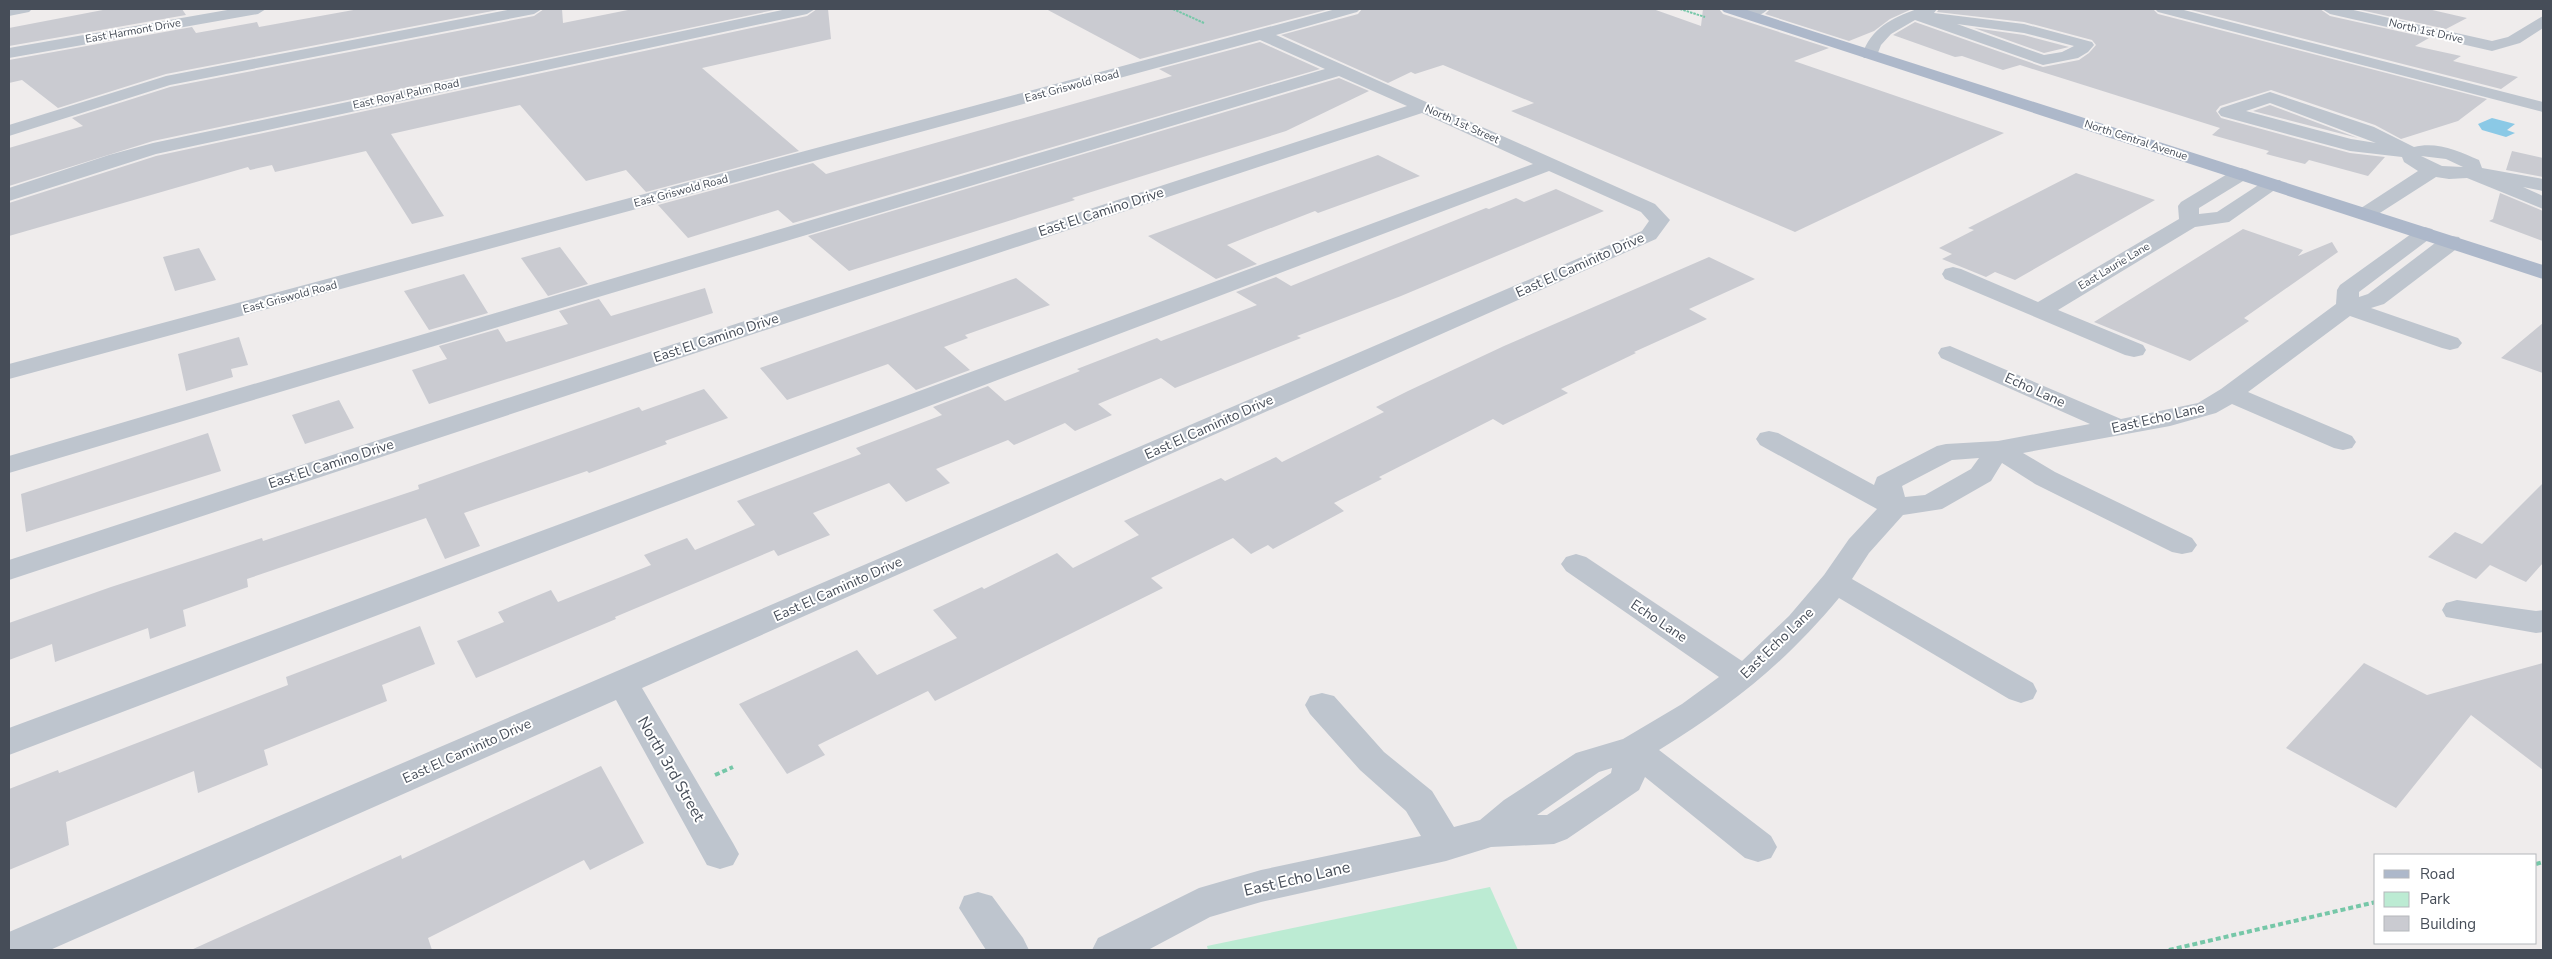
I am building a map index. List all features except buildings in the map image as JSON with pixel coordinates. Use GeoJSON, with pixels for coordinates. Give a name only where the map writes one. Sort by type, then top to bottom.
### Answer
{"type":"FeatureCollection","features":[{"type":"Feature","properties":{"kind":"main road","name":"North Central Avenue"},"geometry":{"type":"LineString","coordinates":[[1745,10],[1870,55],[2543,272]]}},
{"type":"Feature","properties":{"kind":"street"},"geometry":{"type":"LineString","coordinates":[[9,11],[24,9]]}},
{"type":"Feature","properties":{"kind":"street","name":"East Harmont Drive"},"geometry":{"type":"LineString","coordinates":[[9,53],[258,9]]}},
{"type":"Feature","properties":{"kind":"street"},"geometry":{"type":"LineString","coordinates":[[9,130],[166,81],[534,9]]}},
{"type":"Feature","properties":{"kind":"street","name":"East Royal Palm Road"},"geometry":{"type":"LineString","coordinates":[[9,195],[116,159],[153,149],[807,9]]}},
{"type":"Feature","properties":{"kind":"street","name":"East Griswold Road"},"geometry":{"type":"LineString","coordinates":[[9,372],[1207,50],[1352,9]]}},
{"type":"Feature","properties":{"kind":"street"},"geometry":{"type":"LineString","coordinates":[[2163,9],[2543,107]]}},
{"type":"Feature","properties":{"kind":"street","name":"North 1st Drive"},"geometry":{"type":"LineString","coordinates":[[2340,10],[2492,46],[2514,40],[2543,21]]}},
{"type":"Feature","properties":{"kind":"street"},"geometry":{"type":"LineString","coordinates":[[1870,55],[1872,43],[1881,31],[1923,12],[2071,39],[2086,44],[2082,49],[2059,58],[2042,60],[1923,12]]}},
{"type":"Feature","properties":{"kind":"street","name":"North 1st Street"},"geometry":{"type":"LineString","coordinates":[[1260,34],[1648,208],[1660,220]]}},
{"type":"Feature","properties":{"kind":"street"},"geometry":{"type":"LineString","coordinates":[[9,465],[1340,70]]}},
{"type":"Feature","properties":{"kind":"street"},"geometry":{"type":"LineString","coordinates":[[2412,153],[2367,132],[2270,97],[2227,112],[2350,144],[2412,153],[2423,150],[2451,154],[2472,164],[2473,170],[2469,172]]}},
{"type":"Feature","properties":{"kind":"street","name":"East El Camino Drive"},"geometry":{"type":"LineString","coordinates":[[9,570],[1423,107]]}},
{"type":"Feature","properties":{"kind":"street"},"geometry":{"type":"LineString","coordinates":[[2412,153],[2410,155],[2414,161],[2434,169],[2453,173],[2469,172],[2543,185]]}},
{"type":"Feature","properties":{"kind":"street"},"geometry":{"type":"LineString","coordinates":[[9,742],[1550,164]]}},
{"type":"Feature","properties":{"kind":"street"},"geometry":{"type":"LineString","coordinates":[[2365,214],[2434,169]]}},
{"type":"Feature","properties":{"kind":"street"},"geometry":{"type":"LineString","coordinates":[[2469,172],[2543,203]]}},
{"type":"Feature","properties":{"kind":"street"},"geometry":{"type":"LineString","coordinates":[[2190,221],[2188,206],[2241,174]]}},
{"type":"Feature","properties":{"kind":"street","name":"East Laurie Lane"},"geometry":{"type":"LineString","coordinates":[[2039,310],[2190,221],[2222,218],[2273,184]]}},
{"type":"Feature","properties":{"kind":"street"},"geometry":{"type":"LineString","coordinates":[[2198,200],[2231,211]]}},
{"type":"Feature","properties":{"kind":"street","name":"East El Caminito Drive"},"geometry":{"type":"LineString","coordinates":[[9,950],[1650,235],[1660,220]]}},
{"type":"Feature","properties":{"kind":"street"},"geometry":{"type":"LineString","coordinates":[[2425,234],[2348,290],[2347,307],[2450,343]]}},
{"type":"Feature","properties":{"kind":"street","name":"East Echo Lane"},"geometry":{"type":"LineString","coordinates":[[1112,950],[1199,904],[1261,886],[1446,846],[1491,832],[1554,830],[1627,780],[1634,749],[1694,713],[1742,677],[1800,624],[1835,582],[1859,546],[1894,507],[1887,483],[1946,452],[1998,449],[2120,428],[2207,408],[2230,394],[2347,307],[2376,299],[2451,242]]}},
{"type":"Feature","properties":{"kind":"street"},"geometry":{"type":"LineString","coordinates":[[1953,274],[2134,350]]}},
{"type":"Feature","properties":{"kind":"street","name":"Echo Lane"},"geometry":{"type":"LineString","coordinates":[[1950,353],[2120,428]]}},
{"type":"Feature","properties":{"kind":"street"},"geometry":{"type":"LineString","coordinates":[[2230,394],[2343,442]]}},
{"type":"Feature","properties":{"kind":"street"},"geometry":{"type":"LineString","coordinates":[[1768,439],[1894,507],[1932,503],[1981,475],[1998,449],[2045,478],[2182,545]]}},
{"type":"Feature","properties":{"kind":"street","name":"Echo Lane"},"geometry":{"type":"LineString","coordinates":[[1576,564],[1742,677]]}},
{"type":"Feature","properties":{"kind":"street"},"geometry":{"type":"LineString","coordinates":[[1835,582],[2022,691]]}},
{"type":"Feature","properties":{"kind":"street"},"geometry":{"type":"LineString","coordinates":[[2457,610],[2536,622],[2543,621]]}},
{"type":"Feature","properties":{"kind":"street","name":"North 3rd Street"},"geometry":{"type":"LineString","coordinates":[[623,683],[720,854]]}},
{"type":"Feature","properties":{"kind":"street"},"geometry":{"type":"LineString","coordinates":[[1322,705],[1372,761],[1419,801],[1446,846]]}},
{"type":"Feature","properties":{"kind":"street"},"geometry":{"type":"LineString","coordinates":[[1634,749],[1758,847]]}},
{"type":"Feature","properties":{"kind":"street"},"geometry":{"type":"LineString","coordinates":[[978,908],[1009,950]]}},
{"type":"Feature","properties":{"kind":"path"},"geometry":{"type":"LineString","coordinates":[[1173,9],[1206,24]]}},
{"type":"Feature","properties":{"kind":"path"},"geometry":{"type":"LineString","coordinates":[[2169,950],[2374,902]]}},
{"type":"Feature","properties":{"kind":"green space"},"geometry":{"type":"Polygon","coordinates":[[[1490,887],[1518,950],[1208,950],[1207,946],[1490,887]]]}},
{"type":"Feature","properties":{"kind":"water"},"geometry":{"type":"Polygon","coordinates":[[[2492,118],[2515,124],[2507,130],[2515,133],[2506,137],[2482,130],[2478,124],[2492,118]]]}}]}
